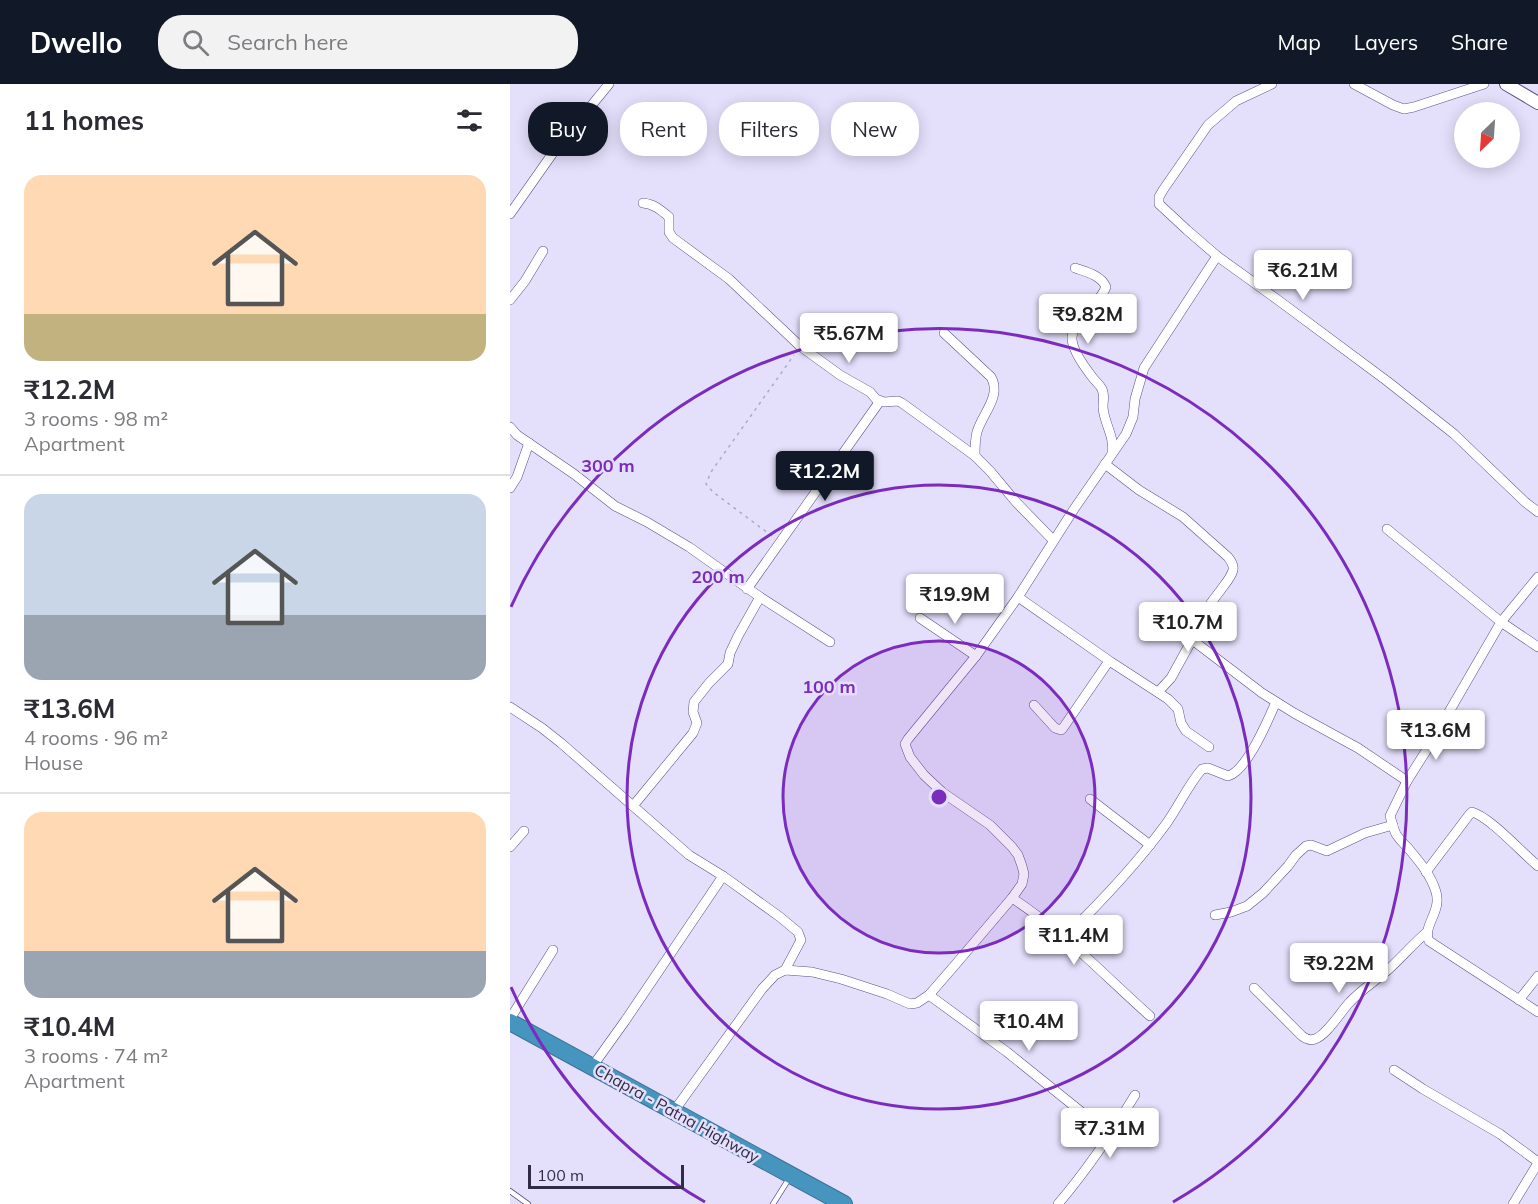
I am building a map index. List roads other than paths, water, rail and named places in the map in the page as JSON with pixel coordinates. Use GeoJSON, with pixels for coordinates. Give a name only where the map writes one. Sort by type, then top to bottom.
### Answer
{"type":"FeatureCollection","features":[{"type":"Feature","properties":{"kind":"highway","name":"Chapra - Patna Highway"},"geometry":{"type":"LineString","coordinates":[[510,1020],[844,1204]]}},
{"type":"Feature","properties":{"kind":"street"},"geometry":{"type":"LineString","coordinates":[[510,214],[555,150],[609,84]]}},
{"type":"Feature","properties":{"kind":"street"},"geometry":{"type":"LineString","coordinates":[[1272,84],[1236,101],[1208,125],[1159,197],[1159,204],[1217,256],[1445,427],[1538,512]]}},
{"type":"Feature","properties":{"kind":"street"},"geometry":{"type":"LineString","coordinates":[[1354,84],[1404,109],[1484,84]]}},
{"type":"Feature","properties":{"kind":"street"},"geometry":{"type":"LineString","coordinates":[[1506,84],[1538,103]]}},
{"type":"Feature","properties":{"kind":"street"},"geometry":{"type":"LineString","coordinates":[[643,203],[651,204],[669,217],[669,232],[673,238],[729,279],[800,346],[840,375],[870,392],[876,399],[902,403],[975,456],[1053,540]]}},
{"type":"Feature","properties":{"kind":"street"},"geometry":{"type":"LineString","coordinates":[[510,300],[525,281],[543,251]]}},
{"type":"Feature","properties":{"kind":"street"},"geometry":{"type":"LineString","coordinates":[[674,1111],[757,996],[775,975],[785,970],[812,972],[841,979],[910,1004],[917,1003],[929,995],[1022,884],[1024,874],[1018,855],[990,825],[942,792],[924,775],[910,757],[905,744],[976,656],[1112,455],[1131,425],[1135,399],[1144,368],[1217,256]]}},
{"type":"Feature","properties":{"kind":"street"},"geometry":{"type":"LineString","coordinates":[[1075,268],[1097,277],[1104,282],[1106,287],[1100,298],[1083,316],[1072,338],[1078,356],[1105,397],[1103,407],[1113,442],[1112,455]]}},
{"type":"Feature","properties":{"kind":"street"},"geometry":{"type":"LineString","coordinates":[[944,333],[994,382],[994,395],[976,432],[975,456]]}},
{"type":"Feature","properties":{"kind":"street"},"geometry":{"type":"LineString","coordinates":[[747,588],[880,401]]}},
{"type":"Feature","properties":{"kind":"street"},"geometry":{"type":"LineString","coordinates":[[510,427],[517,435],[574,474],[615,506],[689,547],[830,642]]}},
{"type":"Feature","properties":{"kind":"street"},"geometry":{"type":"LineString","coordinates":[[510,488],[517,477],[529,443]]}},
{"type":"Feature","properties":{"kind":"street"},"geometry":{"type":"LineString","coordinates":[[1105,464],[1139,490],[1183,517],[1233,563],[1230,577],[1199,622],[1171,678],[1158,692]]}},
{"type":"Feature","properties":{"kind":"street"},"geometry":{"type":"LineString","coordinates":[[1386,529],[1501,622],[1538,646]]}},
{"type":"Feature","properties":{"kind":"street"},"geometry":{"type":"LineString","coordinates":[[1254,988],[1302,1036],[1312,1040],[1317,1039],[1357,995],[1391,967],[1427,932],[1436,910],[1436,892],[1420,862],[1397,835],[1390,816],[1407,781],[1501,622],[1538,577]]}},
{"type":"Feature","properties":{"kind":"street"},"geometry":{"type":"LineString","coordinates":[[633,806],[693,733],[698,723],[693,712],[694,702],[728,664],[730,653],[738,636],[760,597]]}},
{"type":"Feature","properties":{"kind":"street"},"geometry":{"type":"LineString","coordinates":[[1018,597],[1175,705],[1186,731],[1209,747]]}},
{"type":"Feature","properties":{"kind":"street"},"geometry":{"type":"LineString","coordinates":[[920,618],[976,656]]}},
{"type":"Feature","properties":{"kind":"street"},"geometry":{"type":"LineString","coordinates":[[1193,638],[1206,651],[1262,693],[1358,748],[1407,781]]}},
{"type":"Feature","properties":{"kind":"street"},"geometry":{"type":"LineString","coordinates":[[1034,705],[1055,728],[1060,730],[1109,661]]}},
{"type":"Feature","properties":{"kind":"street"},"geometry":{"type":"LineString","coordinates":[[1064,938],[1117,885],[1150,845],[1168,822],[1202,769],[1208,768],[1228,776],[1237,772],[1260,737],[1276,702]]}},
{"type":"Feature","properties":{"kind":"street"},"geometry":{"type":"LineString","coordinates":[[510,707],[543,728],[689,855],[723,876],[798,932],[801,940],[785,970]]}},
{"type":"Feature","properties":{"kind":"street"},"geometry":{"type":"LineString","coordinates":[[1090,799],[1150,845]]}},
{"type":"Feature","properties":{"kind":"street"},"geometry":{"type":"LineString","coordinates":[[1426,872],[1472,812],[1479,814],[1510,839],[1538,866]]}},
{"type":"Feature","properties":{"kind":"street"},"geometry":{"type":"LineString","coordinates":[[1215,915],[1247,906],[1263,893],[1306,846],[1327,851],[1392,825]]}},
{"type":"Feature","properties":{"kind":"street"},"geometry":{"type":"LineString","coordinates":[[510,847],[524,831]]}},
{"type":"Feature","properties":{"kind":"street"},"geometry":{"type":"LineString","coordinates":[[592,1066],[723,876]]}},
{"type":"Feature","properties":{"kind":"street"},"geometry":{"type":"LineString","coordinates":[[1012,898],[1064,938],[1150,1016]]}},
{"type":"Feature","properties":{"kind":"street"},"geometry":{"type":"LineString","coordinates":[[1427,932],[1430,941],[1538,1012]]}},
{"type":"Feature","properties":{"kind":"street"},"geometry":{"type":"LineString","coordinates":[[510,1020],[553,950]]}},
{"type":"Feature","properties":{"kind":"street"},"geometry":{"type":"LineString","coordinates":[[1520,1000],[1538,976]]}},
{"type":"Feature","properties":{"kind":"street"},"geometry":{"type":"LineString","coordinates":[[929,995],[1007,1052],[1110,1135]]}},
{"type":"Feature","properties":{"kind":"street"},"geometry":{"type":"LineString","coordinates":[[1394,1070],[1500,1134],[1538,1162],[1513,1204]]}},
{"type":"Feature","properties":{"kind":"street"},"geometry":{"type":"LineString","coordinates":[[1058,1204],[1084,1172],[1135,1095]]}},
{"type":"Feature","properties":{"kind":"lane"},"geometry":{"type":"LineString","coordinates":[[773,1204],[791,1175]]}},
{"type":"Feature","properties":{"kind":"lane"},"geometry":{"type":"LineString","coordinates":[[510,1191],[528,1204]]}}]}
